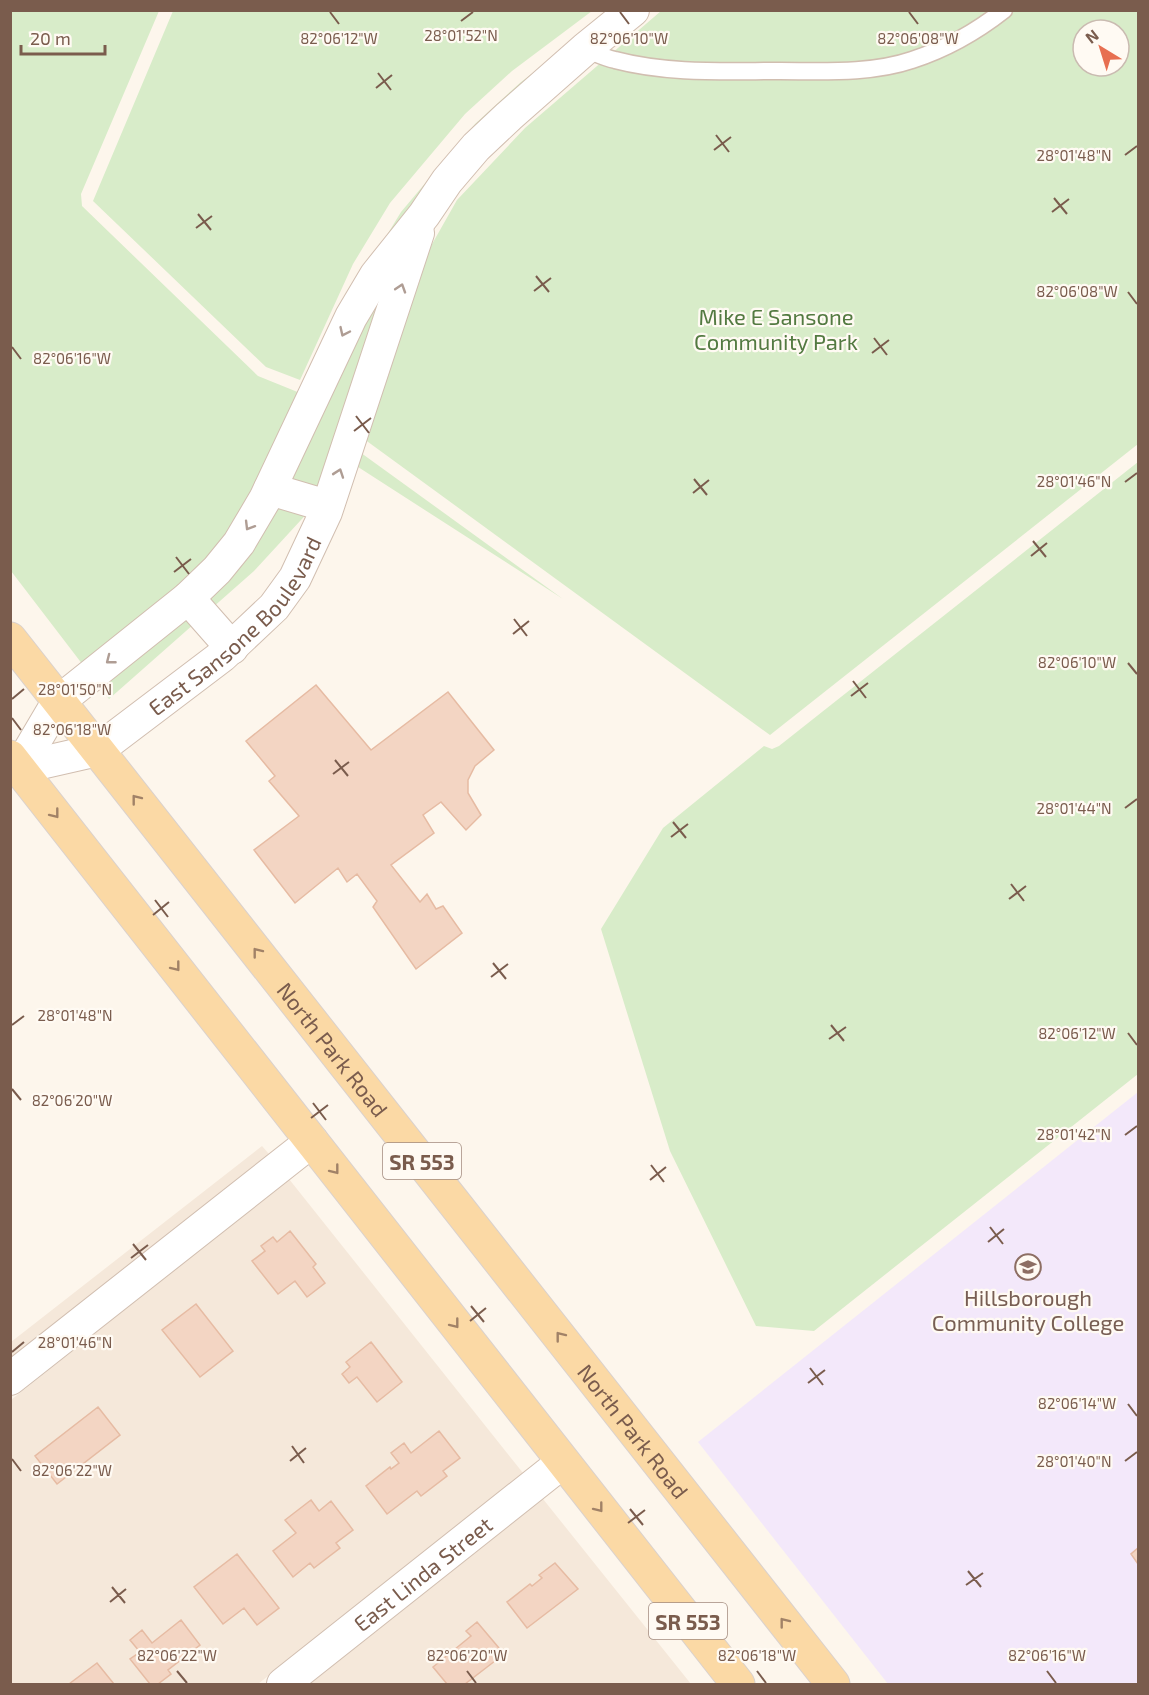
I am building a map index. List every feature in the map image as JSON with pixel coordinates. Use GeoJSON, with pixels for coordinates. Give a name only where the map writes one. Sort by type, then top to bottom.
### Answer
{"type":"FeatureCollection","features":[{"type":"Feature","properties":{"kind":"main road","name":"North Park Road"},"geometry":{"type":"LineString","coordinates":[[10,639],[832,1684]]}},
{"type":"Feature","properties":{"kind":"main road","name":"SR 553"},"geometry":{"type":"LineString","coordinates":[[15,762],[738,1684]]}},
{"type":"Feature","properties":{"kind":"street","name":"East Sansone Boulevard"},"geometry":{"type":"LineString","coordinates":[[15,762],[58,702],[188,598],[217,570],[239,543],[270,489],[351,316],[376,275],[424,215],[447,181],[476,147],[585,49],[633,10]]}},
{"type":"Feature","properties":{"kind":"street","name":"East Sansone Boulevard"},"geometry":{"type":"LineString","coordinates":[[15,762],[98,750],[232,648],[274,607],[295,578],[327,506],[424,215]]}},
{"type":"Feature","properties":{"kind":"street"},"geometry":{"type":"LineString","coordinates":[[270,489],[327,506]]}},
{"type":"Feature","properties":{"kind":"street"},"geometry":{"type":"LineString","coordinates":[[188,598],[232,648]]}},
{"type":"Feature","properties":{"kind":"street"},"geometry":{"type":"LineString","coordinates":[[10,1379],[312,1141]]}},
{"type":"Feature","properties":{"kind":"street","name":"East Linda Street"},"geometry":{"type":"LineString","coordinates":[[283,1684],[563,1462]]}},
{"type":"Feature","properties":{"kind":"lane"},"geometry":{"type":"LineString","coordinates":[[585,49],[614,60],[646,66],[700,70],[824,71],[871,68],[910,61],[948,46],[984,25],[1004,10]]}},
{"type":"Feature","properties":{"kind":"shaded area","name":"Hillsborough Community College"},"geometry":{"type":"Polygon","coordinates":[[[1138,1092],[1138,1684],[888,1684],[698,1442],[1138,1092]]]}},
{"type":"Feature","properties":{"kind":"shaded area"},"geometry":{"type":"Polygon","coordinates":[[[262,1146],[269,1154],[11,1358],[11,1342],[262,1146]]]}},
{"type":"Feature","properties":{"kind":"shaded area"},"geometry":{"type":"Polygon","coordinates":[[[289,1179],[523,1473],[258,1684],[11,1684],[11,1400],[289,1179]]]}},
{"type":"Feature","properties":{"kind":"shaded area"},"geometry":{"type":"Polygon","coordinates":[[[543,1499],[691,1684],[310,1684],[543,1499]]]}},
{"type":"Feature","properties":{"kind":"green space"},"geometry":{"type":"Polygon","coordinates":[[[173,10],[592,11],[512,71],[465,114],[390,203],[353,264],[300,380],[266,367],[93,201],[173,10]]]}},
{"type":"Feature","properties":{"kind":"green space"},"geometry":{"type":"Polygon","coordinates":[[[11,11],[159,11],[81,194],[82,206],[258,376],[300,393],[365,271],[401,212],[475,124],[521,82],[615,11],[516,117],[414,247],[357,450],[563,599],[341,456],[312,508],[254,571],[109,699],[11,571],[11,11]]]}},
{"type":"Feature","properties":{"kind":"green space","name":"Mike E Sansone Community Park"},"geometry":{"type":"Polygon","coordinates":[[[661,11],[1138,11],[1138,444],[770,735],[364,439],[427,253],[457,200],[525,128],[661,11]]]}},
{"type":"Feature","properties":{"kind":"green space"},"geometry":{"type":"Polygon","coordinates":[[[1138,462],[1138,1074],[814,1331],[756,1326],[670,1151],[601,929],[663,828],[764,746],[772,749],[779,746],[1138,462]]]}},
{"type":"Feature","properties":{"kind":"building"},"geometry":{"type":"Polygon","coordinates":[[[316,685],[371,750],[448,692],[494,750],[475,766],[468,780],[468,793],[481,815],[466,830],[441,802],[423,815],[434,833],[391,865],[420,902],[427,894],[436,909],[443,906],[462,933],[416,969],[373,907],[377,901],[357,874],[347,882],[338,868],[295,903],[254,850],[299,816],[269,781],[275,776],[246,741],[316,685]]]}},
{"type":"Feature","properties":{"kind":"building"},"geometry":{"type":"Polygon","coordinates":[[[290,1231],[316,1264],[313,1267],[325,1283],[307,1297],[295,1281],[278,1294],[252,1261],[265,1251],[261,1246],[273,1237],[277,1242],[290,1231]]]}},
{"type":"Feature","properties":{"kind":"building"},"geometry":{"type":"Polygon","coordinates":[[[196,1304],[233,1351],[200,1377],[162,1330],[196,1304]]]}},
{"type":"Feature","properties":{"kind":"building"},"geometry":{"type":"Polygon","coordinates":[[[371,1342],[402,1382],[377,1402],[357,1377],[349,1383],[342,1374],[350,1367],[346,1362],[371,1342]]]}},
{"type":"Feature","properties":{"kind":"building"},"geometry":{"type":"Polygon","coordinates":[[[98,1407],[120,1435],[57,1484],[35,1456],[98,1407]]]}},
{"type":"Feature","properties":{"kind":"building"},"geometry":{"type":"Polygon","coordinates":[[[439,1431],[460,1458],[443,1471],[447,1476],[421,1496],[417,1491],[387,1514],[366,1486],[390,1467],[391,1469],[399,1463],[391,1453],[404,1443],[411,1453],[439,1431]]]}},
{"type":"Feature","properties":{"kind":"building"},"geometry":{"type":"Polygon","coordinates":[[[311,1500],[319,1511],[331,1501],[353,1530],[336,1543],[340,1548],[314,1568],[310,1563],[293,1577],[273,1551],[296,1533],[285,1520],[311,1500]]]}},
{"type":"Feature","properties":{"kind":"building"},"geometry":{"type":"Polygon","coordinates":[[[1138,1548],[1138,1564],[1131,1554],[1138,1548]]]}},
{"type":"Feature","properties":{"kind":"building"},"geometry":{"type":"Polygon","coordinates":[[[237,1554],[279,1608],[257,1625],[244,1608],[223,1624],[194,1587],[237,1554]]]}},
{"type":"Feature","properties":{"kind":"building"},"geometry":{"type":"Polygon","coordinates":[[[555,1563],[578,1589],[527,1628],[507,1602],[530,1584],[532,1586],[542,1578],[539,1575],[555,1563]]]}},
{"type":"Feature","properties":{"kind":"building"},"geometry":{"type":"Polygon","coordinates":[[[181,1620],[200,1645],[168,1670],[171,1674],[158,1684],[150,1684],[130,1659],[140,1652],[130,1640],[142,1630],[152,1643],[181,1620]]]}},
{"type":"Feature","properties":{"kind":"building"},"geometry":{"type":"Polygon","coordinates":[[[477,1622],[504,1654],[465,1684],[447,1684],[433,1667],[471,1636],[466,1631],[477,1622]]]}},
{"type":"Feature","properties":{"kind":"building"},"geometry":{"type":"Polygon","coordinates":[[[97,1663],[114,1684],[69,1684],[97,1663]]]}},
{"type":"Feature","properties":{"kind":"place","name":"Hillsborough Community College"},"geometry":{"type":"Point","coordinates":[1028,1267]}}]}
